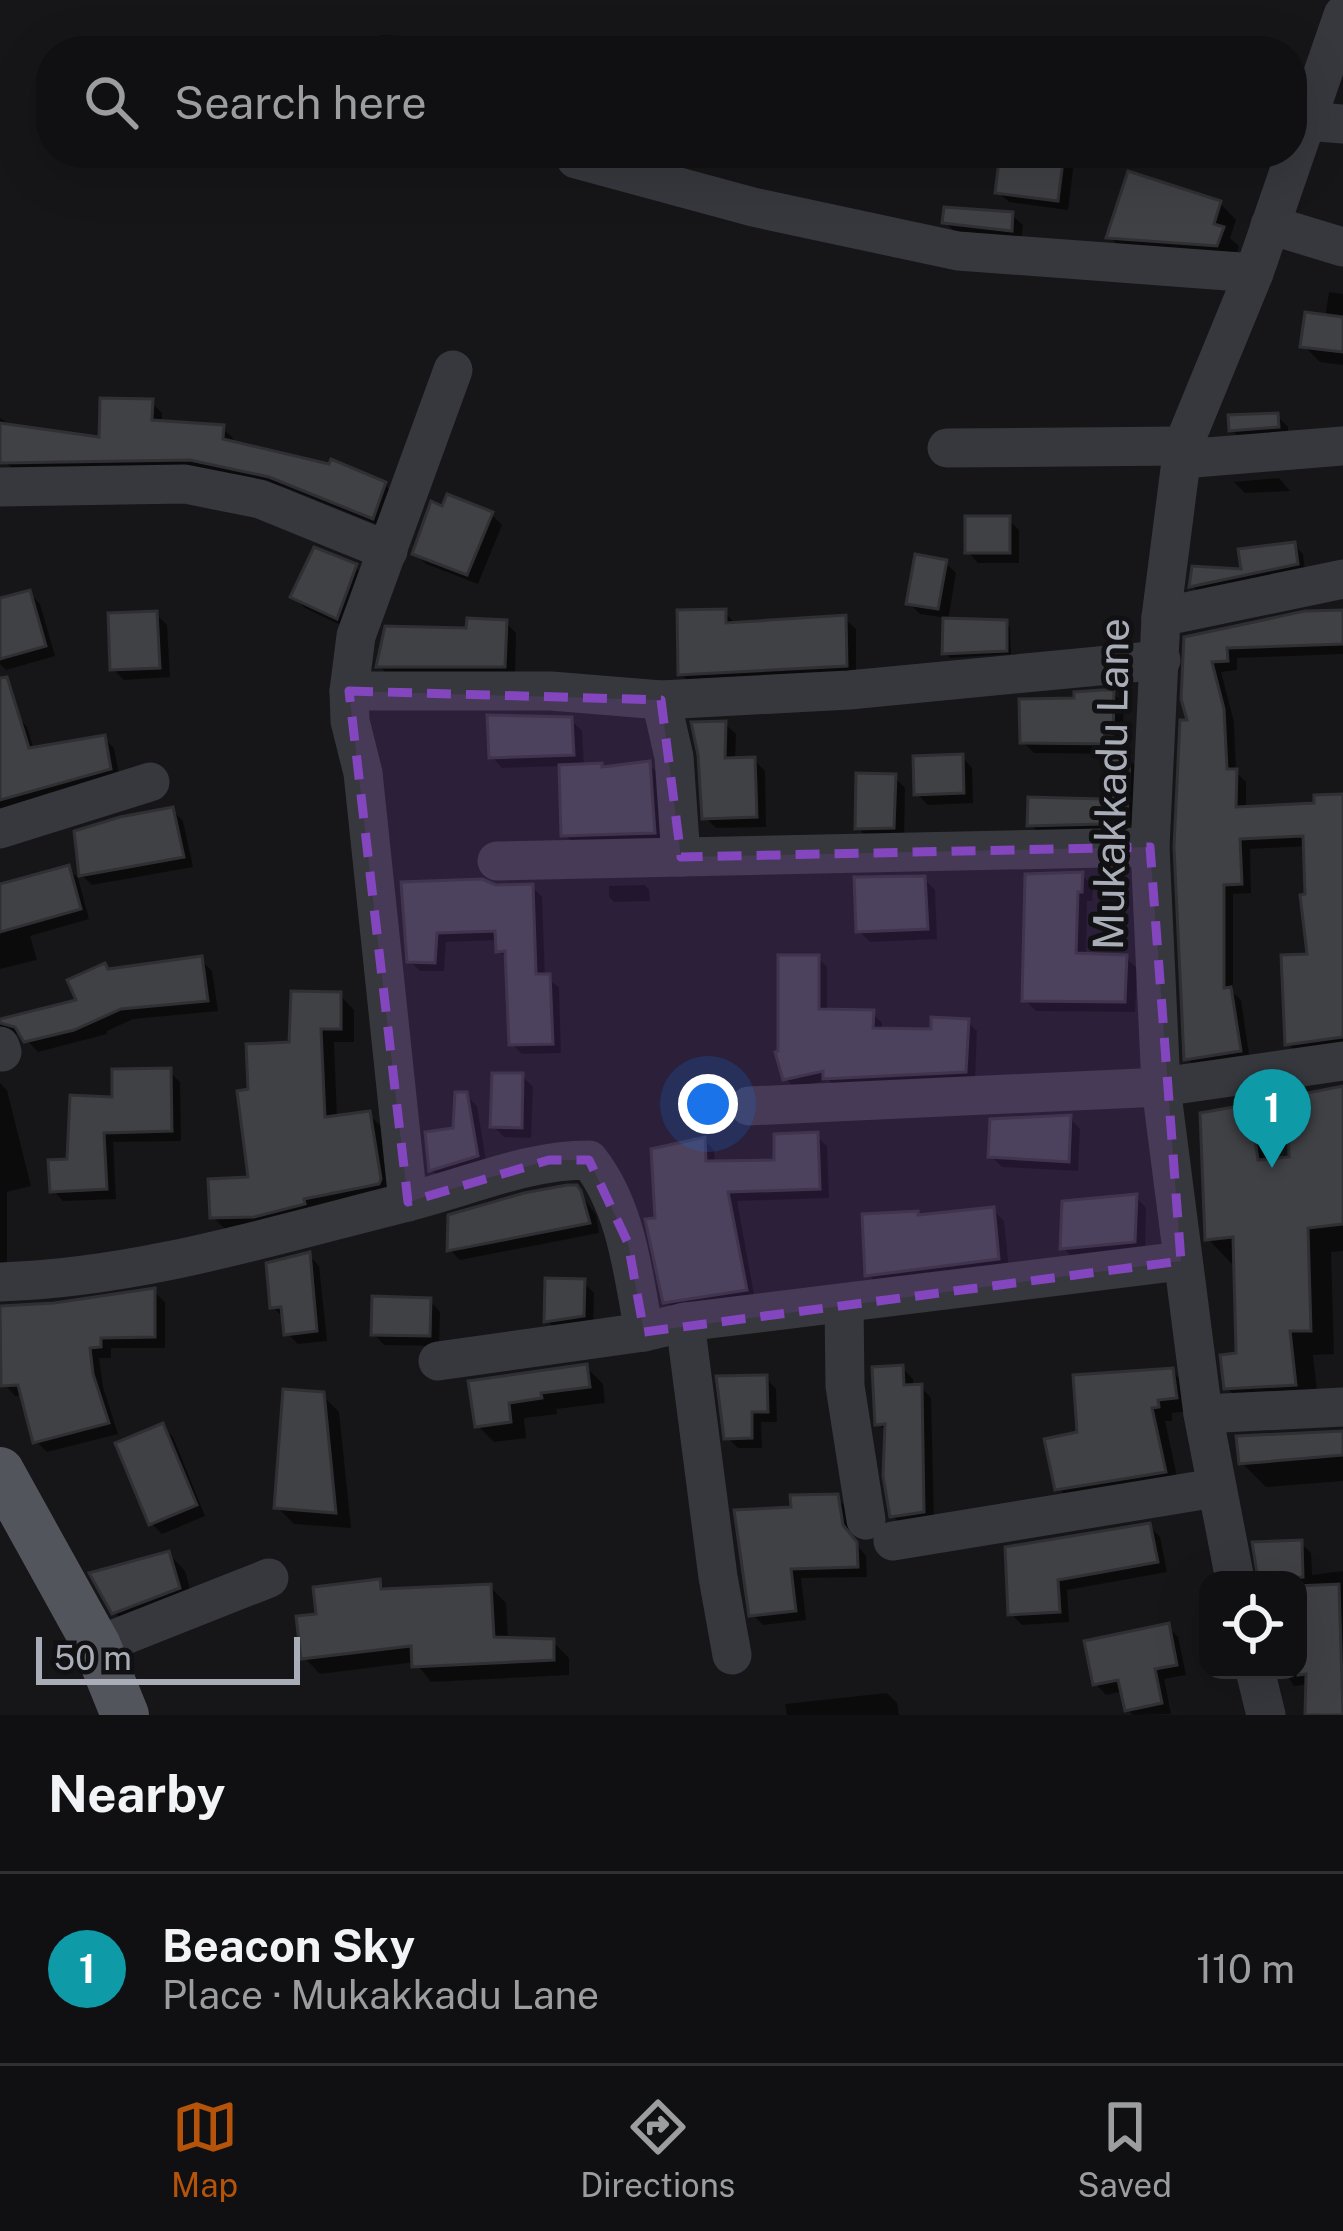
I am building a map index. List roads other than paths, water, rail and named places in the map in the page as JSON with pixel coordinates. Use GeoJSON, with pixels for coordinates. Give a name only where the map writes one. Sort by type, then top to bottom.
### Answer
{"type":"FeatureCollection","features":[{"type":"Feature","properties":{"kind":"main road"},"geometry":{"type":"LineString","coordinates":[[0,1471],[97,1646],[117,1713]]}},
{"type":"Feature","properties":{"kind":"street","name":"Mukakkadu Lane"},"geometry":{"type":"LineString","coordinates":[[1307,156],[1325,122],[1343,15]]}},
{"type":"Feature","properties":{"kind":"street"},"geometry":{"type":"LineString","coordinates":[[609,168],[753,207],[958,251],[1254,273]]}},
{"type":"Feature","properties":{"kind":"street","name":"Mukakkadu Lane"},"geometry":{"type":"LineString","coordinates":[[1233,1571],[1203,1414],[1161,1087],[1150,847],[1161,616],[1182,453],[1270,225],[1300,168]]}},
{"type":"Feature","properties":{"kind":"street"},"geometry":{"type":"LineString","coordinates":[[1270,225],[1343,247]]}},
{"type":"Feature","properties":{"kind":"street"},"geometry":{"type":"LineString","coordinates":[[408,1202],[363,773],[350,721],[349,691],[356,636],[453,370]]}},
{"type":"Feature","properties":{"kind":"street"},"geometry":{"type":"LineString","coordinates":[[946,448],[1182,453],[1343,446]]}},
{"type":"Feature","properties":{"kind":"street"},"geometry":{"type":"LineString","coordinates":[[0,487],[185,484],[260,499],[388,551]]}},
{"type":"Feature","properties":{"kind":"street"},"geometry":{"type":"LineString","coordinates":[[1161,616],[1343,579]]}},
{"type":"Feature","properties":{"kind":"street"},"geometry":{"type":"LineString","coordinates":[[349,691],[551,691],[661,700],[849,690],[1161,660]]}},
{"type":"Feature","properties":{"kind":"street"},"geometry":{"type":"LineString","coordinates":[[661,700],[674,757],[681,857]]}},
{"type":"Feature","properties":{"kind":"street"},"geometry":{"type":"LineString","coordinates":[[0,829],[150,782]]}},
{"type":"Feature","properties":{"kind":"street"},"geometry":{"type":"LineString","coordinates":[[497,861],[1150,847]]}},
{"type":"Feature","properties":{"kind":"street"},"geometry":{"type":"LineString","coordinates":[[749,1106],[1161,1087],[1343,1061]]}},
{"type":"Feature","properties":{"kind":"street"},"geometry":{"type":"LineString","coordinates":[[0,1282],[38,1281],[166,1260],[408,1202],[549,1160],[589,1160],[601,1175],[628,1244],[644,1332]]}},
{"type":"Feature","properties":{"kind":"street"},"geometry":{"type":"LineString","coordinates":[[438,1361],[685,1322],[1181,1262]]}},
{"type":"Feature","properties":{"kind":"street"},"geometry":{"type":"LineString","coordinates":[[844,1303],[845,1386],[880,1531],[1215,1488]]}},
{"type":"Feature","properties":{"kind":"street"},"geometry":{"type":"LineString","coordinates":[[685,1322],[732,1655]]}},
{"type":"Feature","properties":{"kind":"street"},"geometry":{"type":"LineString","coordinates":[[1203,1414],[1343,1407]]}},
{"type":"Feature","properties":{"kind":"street"},"geometry":{"type":"LineString","coordinates":[[97,1646],[269,1578]]}},
{"type":"Feature","properties":{"kind":"street"},"geometry":{"type":"LineString","coordinates":[[1257,1679],[1266,1715]]}},
{"type":"Feature","properties":{"kind":"place","name":"Beacon Sky"},"geometry":{"type":"Point","coordinates":[1272,1168]}}]}
